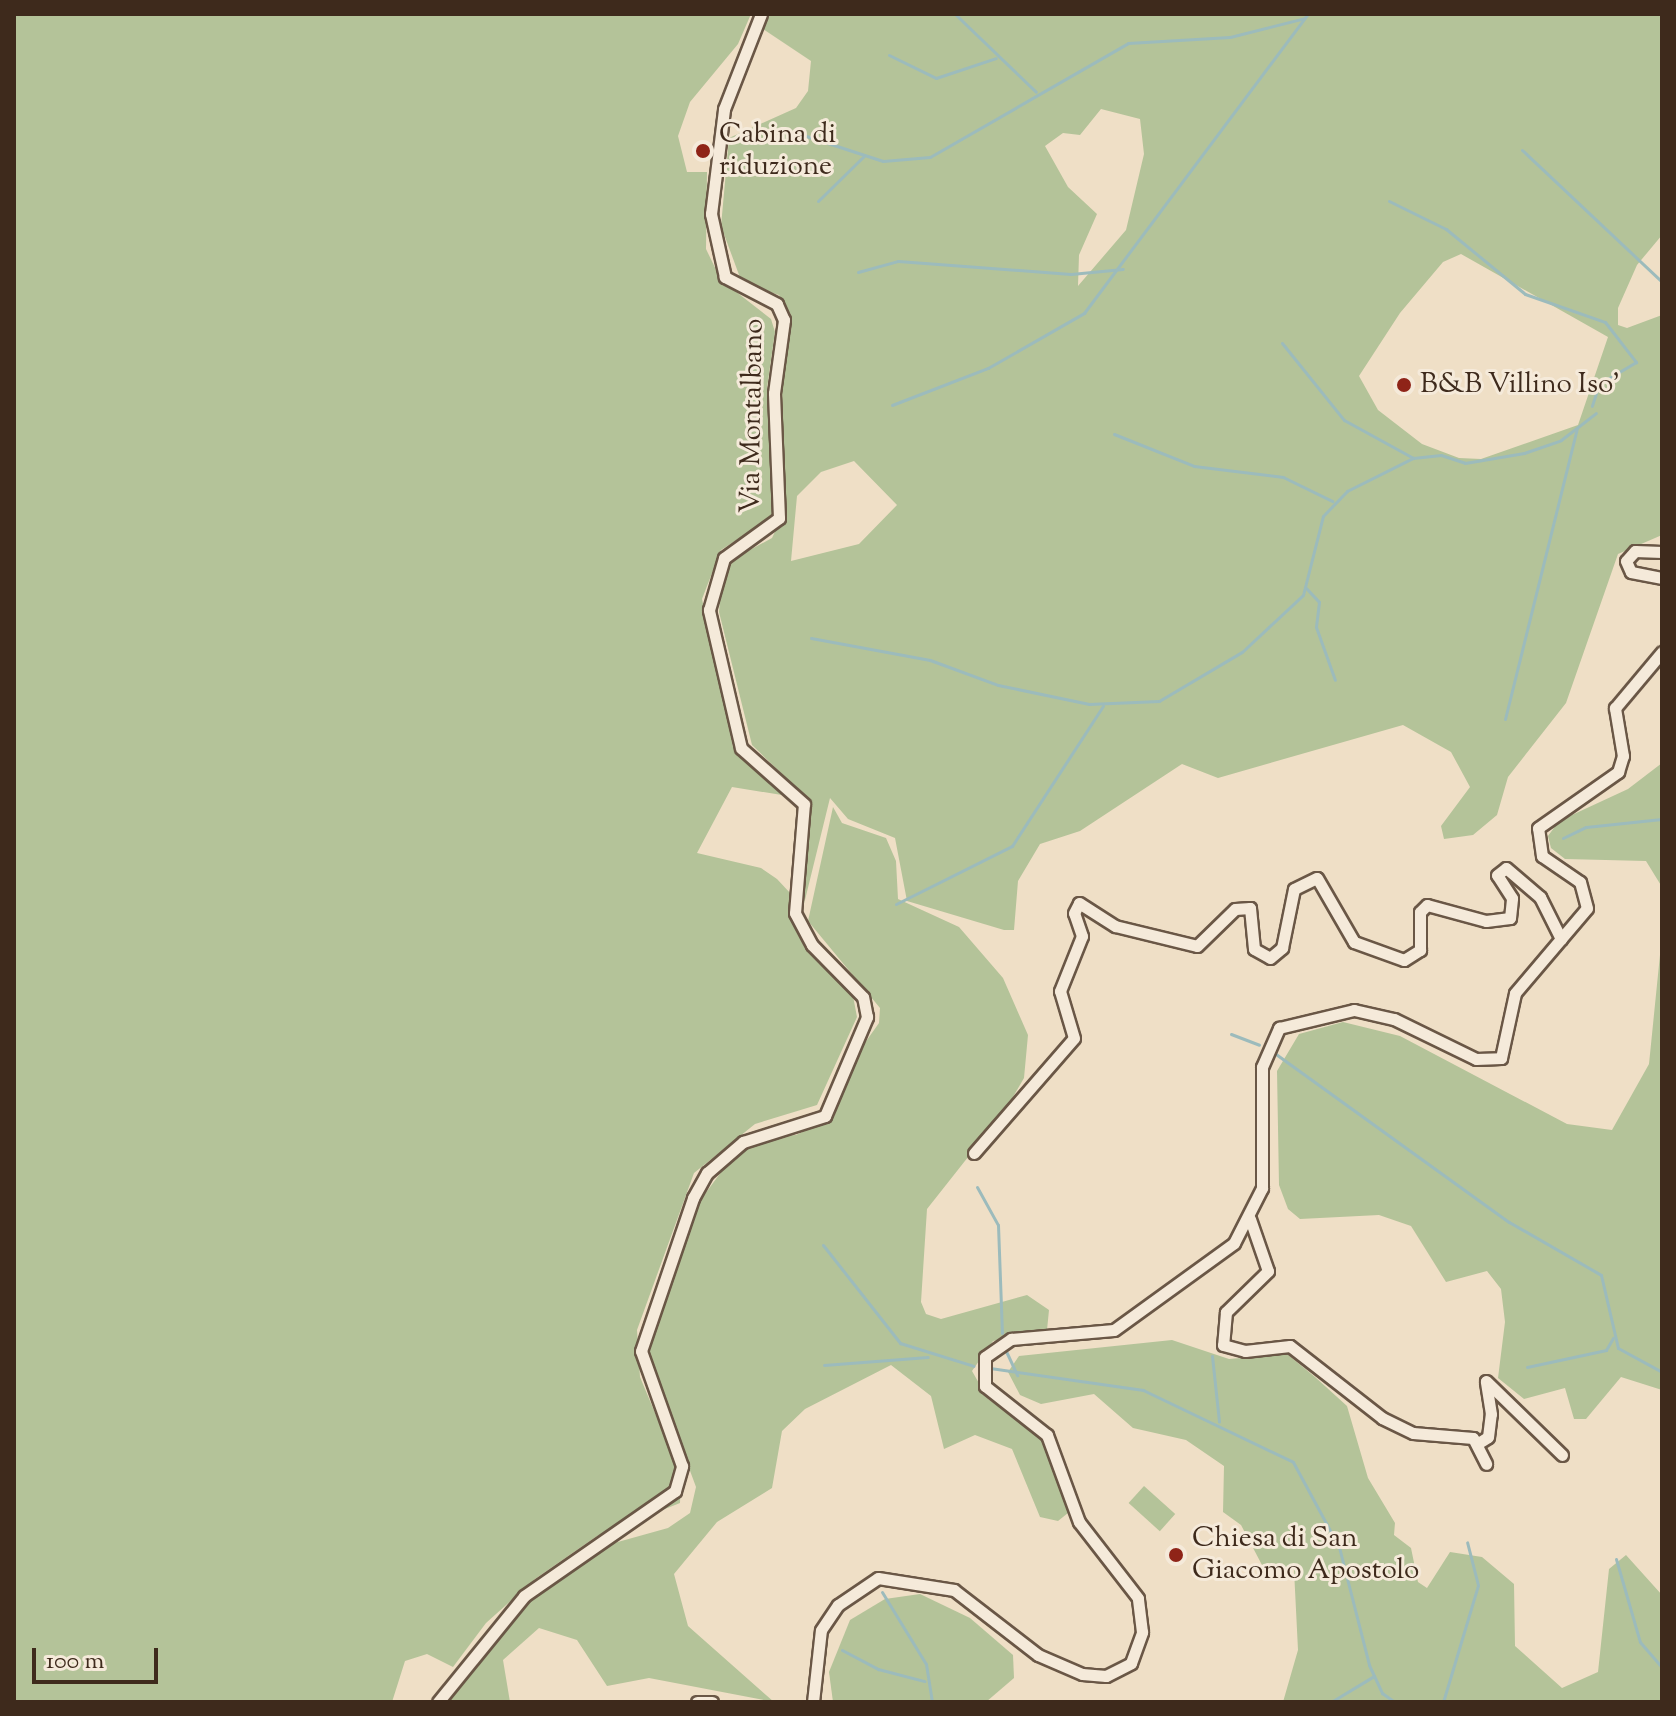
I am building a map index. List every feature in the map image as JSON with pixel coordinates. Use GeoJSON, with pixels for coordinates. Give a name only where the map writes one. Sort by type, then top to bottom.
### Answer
{"type":"FeatureCollection","features":[{"type":"Feature","properties":{"kind":"street","name":"Via Montalbano"},"geometry":{"type":"LineString","coordinates":[[438,1702],[524,1596],[675,1491],[682,1466],[641,1351],[693,1198],[707,1173],[743,1142],[825,1116],[867,1017],[863,997],[812,945],[795,913],[804,804],[741,748],[709,616],[710,588],[724,558],[769,532],[779,518],[774,393],[784,320],[777,304],[725,277],[712,226],[724,109],[761,14]]}},
{"type":"Feature","properties":{"kind":"street"},"geometry":{"type":"LineString","coordinates":[[1662,552],[1635,551],[1626,561],[1631,572],[1662,578]]}},
{"type":"Feature","properties":{"kind":"street"},"geometry":{"type":"LineString","coordinates":[[813,1702],[821,1630],[838,1605],[878,1578],[954,1590],[1038,1655],[1082,1674],[1106,1676],[1131,1663],[1142,1632],[1138,1598],[1079,1522],[1047,1435],[985,1386],[982,1366],[1004,1341],[1114,1330],[1222,1255],[1251,1216],[1259,1195],[1264,1053],[1279,1028],[1354,1010],[1494,1062],[1509,1042],[1515,993],[1584,916],[1588,897],[1580,882],[1542,856],[1538,828],[1618,772],[1623,756],[1615,708],[1662,652]]}},
{"type":"Feature","properties":{"kind":"street"},"geometry":{"type":"LineString","coordinates":[[974,1153],[1074,1038],[1060,991],[1082,936],[1074,908],[1079,903],[1115,926],[1197,946],[1235,909],[1250,908],[1254,949],[1270,958],[1282,948],[1294,889],[1317,878],[1354,942],[1404,960],[1420,950],[1420,912],[1427,905],[1486,921],[1510,918],[1512,898],[1497,875],[1506,868],[1540,897],[1561,939]]}},
{"type":"Feature","properties":{"kind":"street"},"geometry":{"type":"LineString","coordinates":[[1251,1216],[1268,1271],[1226,1312],[1220,1338],[1245,1351],[1290,1346],[1382,1418],[1413,1433],[1480,1442]]}},
{"type":"Feature","properties":{"kind":"street"},"geometry":{"type":"LineString","coordinates":[[1486,1464],[1480,1442],[1491,1414],[1486,1381],[1562,1455]]}},
{"type":"Feature","properties":{"kind":"street"},"geometry":{"type":"LineString","coordinates":[[697,1702],[712,1702]]}},
{"type":"Feature","properties":{"kind":"green space"},"geometry":{"type":"Polygon","coordinates":[[[14,14],[751,14],[738,44],[690,102],[678,136],[687,172],[707,172],[706,249],[721,280],[771,319],[775,332],[767,388],[773,516],[721,550],[702,599],[733,747],[788,796],[732,787],[697,853],[761,868],[777,879],[791,894],[809,950],[853,996],[857,1017],[817,1105],[755,1124],[694,1173],[637,1330],[640,1377],[681,1475],[680,1503],[597,1536],[535,1579],[486,1623],[453,1667],[427,1654],[405,1661],[392,1702],[14,1702],[14,14]]]}},
{"type":"Feature","properties":{"kind":"green space"},"geometry":{"type":"Polygon","coordinates":[[[770,14],[1662,14],[1662,235],[1637,265],[1618,308],[1618,325],[1627,328],[1662,315],[1662,535],[1618,554],[1566,703],[1508,777],[1497,815],[1473,835],[1444,839],[1441,826],[1470,787],[1451,752],[1403,725],[1218,778],[1182,764],[1080,831],[1040,844],[1018,881],[1014,930],[1004,930],[907,901],[895,838],[848,819],[830,798],[804,904],[811,802],[752,745],[719,612],[722,577],[735,558],[772,538],[783,515],[782,384],[791,315],[779,295],[742,283],[721,226],[729,138],[796,108],[808,91],[811,61],[763,29],[770,14]],[[1101,109],[1080,135],[1063,133],[1045,146],[1068,187],[1097,214],[1079,255],[1078,286],[1126,230],[1144,154],[1140,119],[1101,109]],[[1461,254],[1443,262],[1400,313],[1359,376],[1378,410],[1422,444],[1459,458],[1481,459],[1578,425],[1608,337],[1461,254]],[[854,461],[821,472],[797,496],[791,561],[859,544],[897,505],[854,461]]]}},
{"type":"Feature","properties":{"kind":"green space"},"geometry":{"type":"Polygon","coordinates":[[[1662,763],[1662,887],[1646,861],[1565,859],[1551,848],[1548,836],[1559,821],[1628,789],[1662,763]]]}},
{"type":"Feature","properties":{"kind":"green space"},"geometry":{"type":"Polygon","coordinates":[[[833,807],[842,823],[886,838],[896,861],[898,899],[959,927],[1003,978],[1028,1035],[1024,1078],[1006,1109],[927,1209],[921,1302],[926,1314],[941,1319],[1027,1295],[1049,1310],[1047,1330],[993,1341],[972,1371],[988,1399],[1042,1437],[1068,1513],[1058,1521],[1040,1517],[1012,1449],[975,1435],[944,1449],[931,1396],[891,1365],[805,1409],[782,1431],[772,1488],[717,1522],[674,1574],[688,1626],[774,1702],[649,1678],[607,1686],[577,1640],[539,1628],[503,1660],[510,1702],[446,1702],[531,1598],[607,1545],[668,1528],[690,1513],[696,1487],[651,1365],[649,1341],[699,1202],[730,1160],[764,1137],[796,1135],[834,1117],[857,1054],[879,1023],[880,1008],[808,921],[833,807]]]}},
{"type":"Feature","properties":{"kind":"green space"},"geometry":{"type":"Polygon","coordinates":[[[1662,935],[1662,1390],[1621,1377],[1586,1419],[1574,1419],[1565,1388],[1524,1399],[1498,1378],[1505,1322],[1501,1289],[1487,1271],[1446,1282],[1411,1226],[1379,1215],[1300,1219],[1288,1209],[1279,1185],[1277,1071],[1299,1034],[1343,1022],[1400,1036],[1567,1124],[1612,1130],[1649,1064],[1662,935]]]}},
{"type":"Feature","properties":{"kind":"green space"},"geometry":{"type":"Polygon","coordinates":[[[1172,1340],[1229,1359],[1287,1354],[1315,1377],[1347,1406],[1368,1478],[1395,1523],[1394,1535],[1411,1548],[1418,1582],[1427,1588],[1450,1552],[1482,1557],[1514,1584],[1515,1646],[1562,1688],[1598,1672],[1609,1569],[1626,1555],[1662,1595],[1662,1702],[1283,1702],[1298,1650],[1294,1570],[1262,1565],[1241,1525],[1223,1512],[1224,1466],[1186,1440],[1133,1428],[1094,1394],[1041,1404],[1020,1395],[1008,1372],[1019,1356],[1172,1340]]]}},
{"type":"Feature","properties":{"kind":"green space"},"geometry":{"type":"Polygon","coordinates":[[[1144,1486],[1175,1514],[1160,1531],[1129,1503],[1144,1486]]]}},
{"type":"Feature","properties":{"kind":"green space"},"geometry":{"type":"Polygon","coordinates":[[[920,1594],[970,1618],[1013,1655],[1014,1678],[986,1702],[833,1702],[829,1672],[850,1620],[885,1599],[920,1594]]]}},
{"type":"Feature","properties":{"kind":"waterway"},"geometry":{"type":"LineString","coordinates":[[955,14],[1036,92]]}},
{"type":"Feature","properties":{"kind":"waterway"},"geometry":{"type":"LineString","coordinates":[[892,405],[988,368],[1084,313],[1308,14]]}},
{"type":"Feature","properties":{"kind":"waterway"},"geometry":{"type":"LineString","coordinates":[[803,135],[883,161],[930,157],[1128,43],[1230,37],[1305,18]]}},
{"type":"Feature","properties":{"kind":"waterway"},"geometry":{"type":"LineString","coordinates":[[889,55],[936,78],[996,58]]}},
{"type":"Feature","properties":{"kind":"waterway"},"geometry":{"type":"LineString","coordinates":[[1522,150],[1662,282]]}},
{"type":"Feature","properties":{"kind":"waterway"},"geometry":{"type":"LineString","coordinates":[[818,201],[864,156]]}},
{"type":"Feature","properties":{"kind":"waterway"},"geometry":{"type":"LineString","coordinates":[[1389,201],[1446,229],[1525,294],[1605,322],[1636,362],[1599,384],[1592,406]]}},
{"type":"Feature","properties":{"kind":"waterway"},"geometry":{"type":"LineString","coordinates":[[858,272],[898,261],[1071,274],[1123,269]]}},
{"type":"Feature","properties":{"kind":"waterway"},"geometry":{"type":"LineString","coordinates":[[1282,343],[1344,420],[1413,458]]}},
{"type":"Feature","properties":{"kind":"waterway"},"geometry":{"type":"LineString","coordinates":[[811,638],[930,660],[998,685],[1089,704],[1159,701],[1242,652],[1303,595],[1323,516],[1347,491],[1413,458],[1441,455],[1465,463],[1524,453],[1561,440],[1596,413]]}},
{"type":"Feature","properties":{"kind":"waterway"},"geometry":{"type":"LineString","coordinates":[[1505,719],[1577,429]]}},
{"type":"Feature","properties":{"kind":"waterway"},"geometry":{"type":"LineString","coordinates":[[1114,434],[1194,466],[1283,477],[1332,501]]}},
{"type":"Feature","properties":{"kind":"waterway"},"geometry":{"type":"LineString","coordinates":[[1306,588],[1319,602],[1316,627],[1335,680]]}},
{"type":"Feature","properties":{"kind":"waterway"},"geometry":{"type":"LineString","coordinates":[[896,904],[1012,846],[1103,706]]}},
{"type":"Feature","properties":{"kind":"waterway"},"geometry":{"type":"LineString","coordinates":[[1563,838],[1586,827],[1662,819]]}},
{"type":"Feature","properties":{"kind":"waterway"},"geometry":{"type":"LineString","coordinates":[[1231,1034],[1259,1045]]}},
{"type":"Feature","properties":{"kind":"waterway"},"geometry":{"type":"LineString","coordinates":[[1273,1052],[1509,1222],[1601,1275],[1618,1348],[1662,1372]]}},
{"type":"Feature","properties":{"kind":"waterway"},"geometry":{"type":"LineString","coordinates":[[977,1187],[998,1225],[1002,1333]]}},
{"type":"Feature","properties":{"kind":"waterway"},"geometry":{"type":"LineString","coordinates":[[823,1245],[900,1343],[974,1366]]}},
{"type":"Feature","properties":{"kind":"waterway"},"geometry":{"type":"LineString","coordinates":[[1527,1367],[1606,1350],[1613,1338]]}},
{"type":"Feature","properties":{"kind":"waterway"},"geometry":{"type":"LineString","coordinates":[[1005,1349],[1017,1375]]}},
{"type":"Feature","properties":{"kind":"waterway"},"geometry":{"type":"LineString","coordinates":[[1212,1356],[1219,1422]]}},
{"type":"Feature","properties":{"kind":"waterway"},"geometry":{"type":"LineString","coordinates":[[824,1365],[928,1357]]}},
{"type":"Feature","properties":{"kind":"waterway"},"geometry":{"type":"LineString","coordinates":[[990,1368],[1143,1390],[1293,1462],[1339,1547],[1369,1665],[1382,1693],[1395,1702]]}},
{"type":"Feature","properties":{"kind":"waterway"},"geometry":{"type":"LineString","coordinates":[[1443,1702],[1478,1585],[1467,1542]]}},
{"type":"Feature","properties":{"kind":"waterway"},"geometry":{"type":"LineString","coordinates":[[1616,1559],[1640,1642],[1662,1667]]}},
{"type":"Feature","properties":{"kind":"waterway"},"geometry":{"type":"LineString","coordinates":[[882,1592],[926,1664],[932,1702]]}},
{"type":"Feature","properties":{"kind":"waterway"},"geometry":{"type":"LineString","coordinates":[[842,1650],[878,1669],[924,1681]]}},
{"type":"Feature","properties":{"kind":"waterway"},"geometry":{"type":"LineString","coordinates":[[1331,1702],[1374,1676]]}},
{"type":"Feature","properties":{"kind":"place","name":"Cabina di riduzione"},"geometry":{"type":"Point","coordinates":[703,151]}},
{"type":"Feature","properties":{"kind":"place","name":"B&B Villino Iso'"},"geometry":{"type":"Point","coordinates":[1404,385]}},
{"type":"Feature","properties":{"kind":"place","name":"Chiesa di San Giacomo Apostolo"},"geometry":{"type":"Point","coordinates":[1176,1555]}}]}
